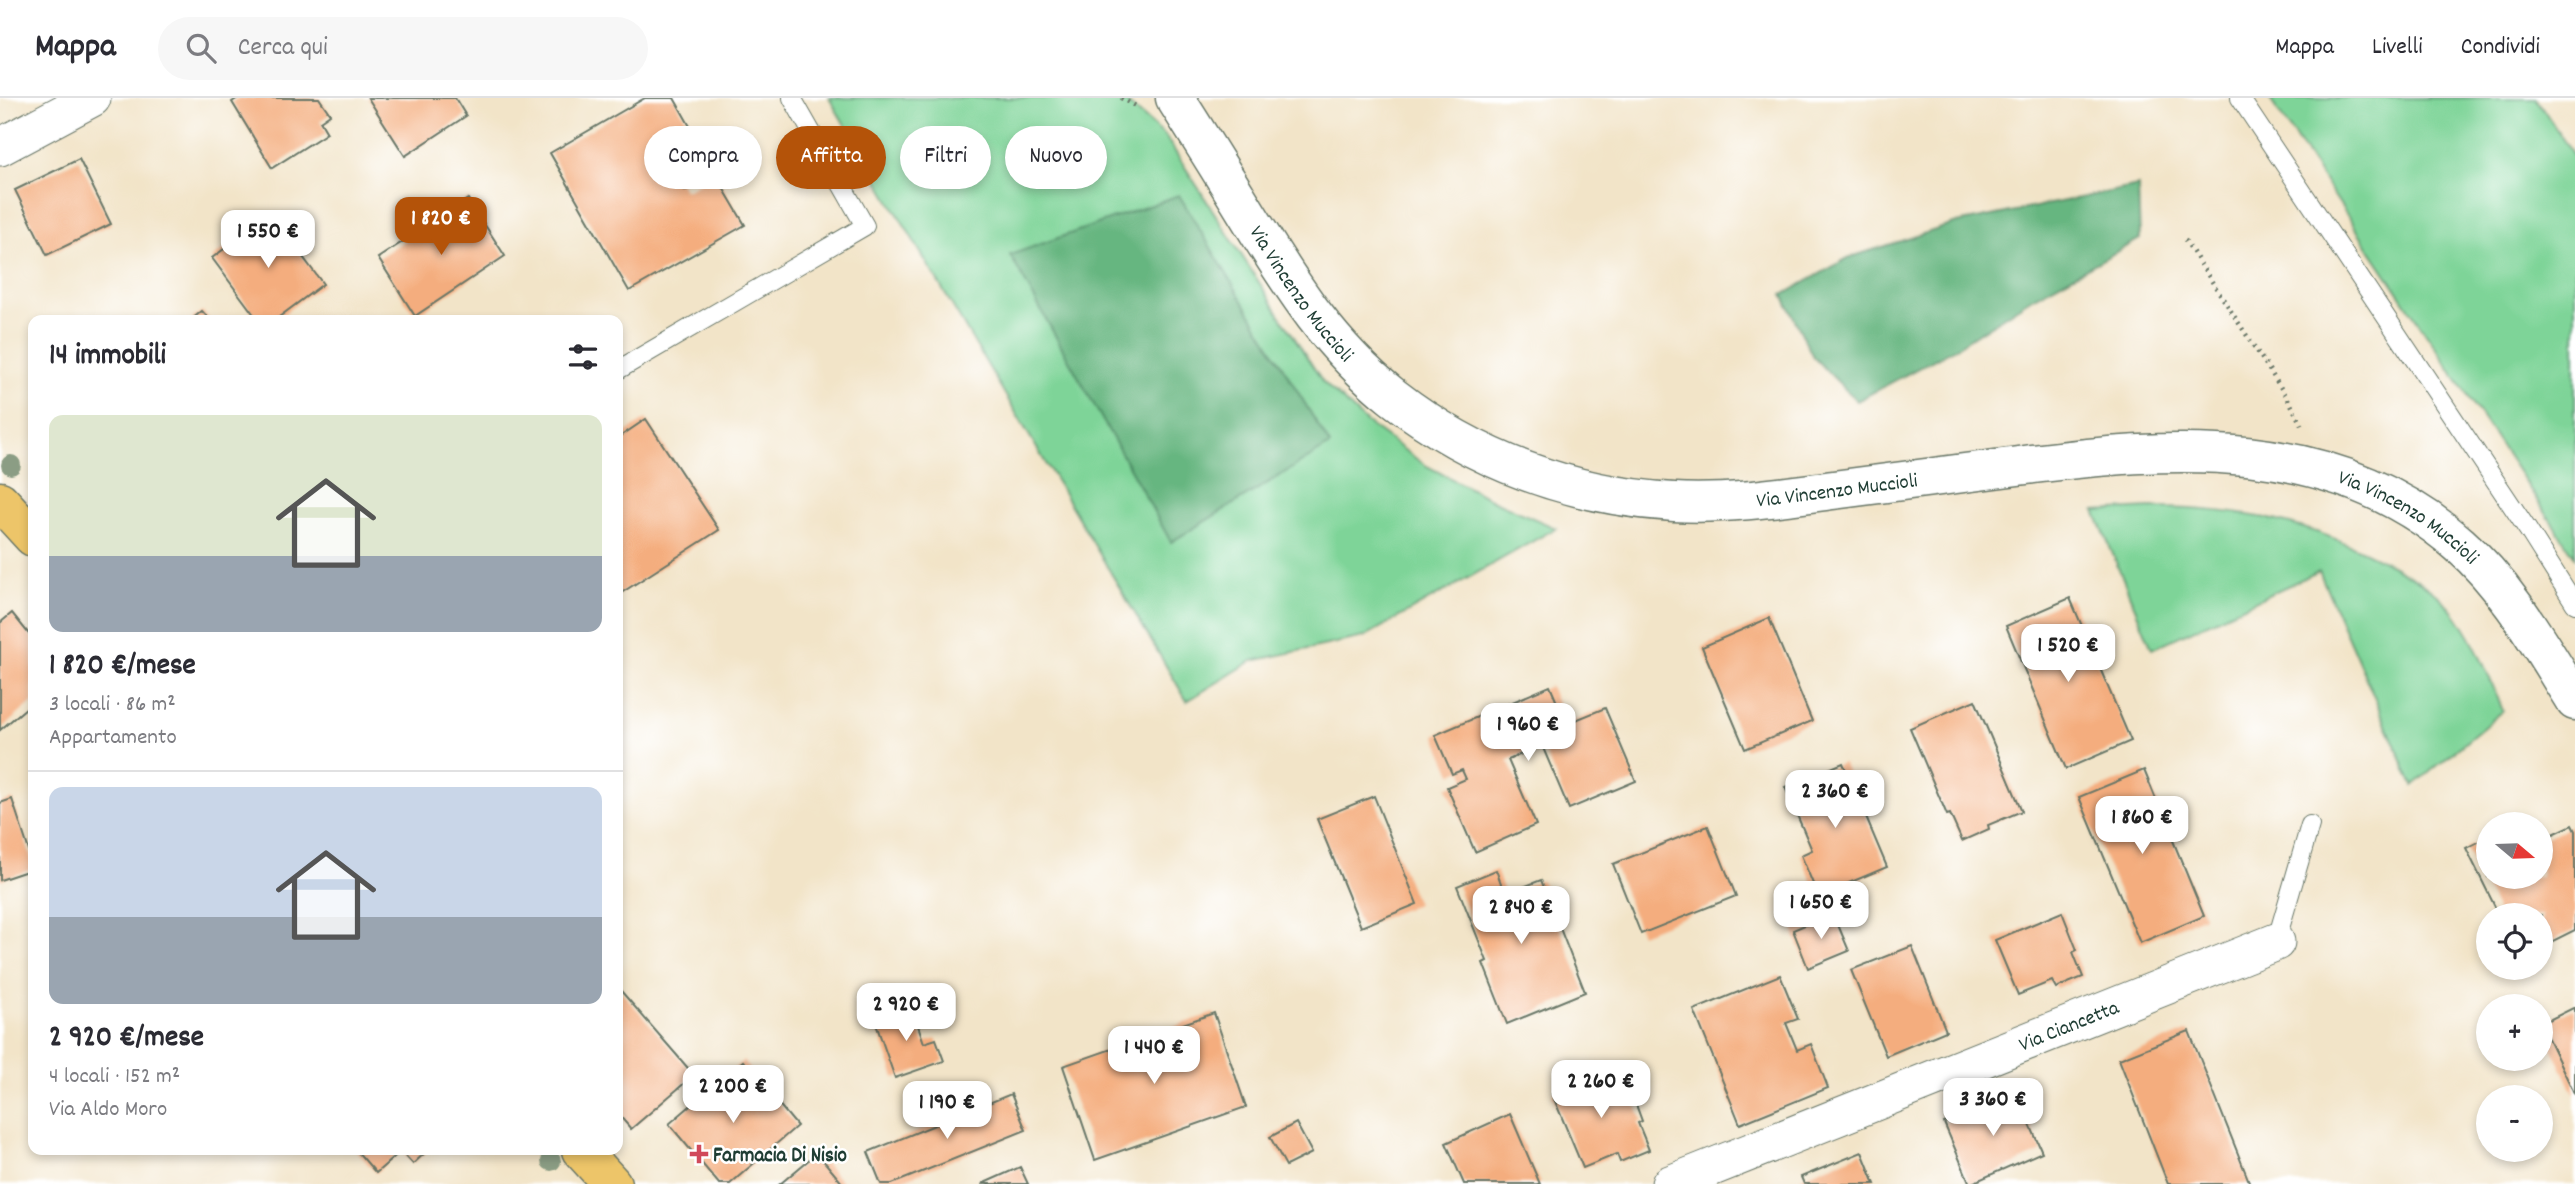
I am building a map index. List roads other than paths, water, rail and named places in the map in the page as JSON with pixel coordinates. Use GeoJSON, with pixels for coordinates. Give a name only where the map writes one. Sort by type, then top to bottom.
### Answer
{"type":"FeatureCollection","features":[{"type":"Feature","properties":{"kind":"main road"},"geometry":{"type":"LineString","coordinates":[[0,501],[28,532]]}},
{"type":"Feature","properties":{"kind":"main road"},"geometry":{"type":"LineString","coordinates":[[586,1155],[612,1184]]}},
{"type":"Feature","properties":{"kind":"street"},"geometry":{"type":"LineString","coordinates":[[0,147],[92,98]]}},
{"type":"Feature","properties":{"kind":"street","name":"Via Vincenzo Muccioli"},"geometry":{"type":"LineString","coordinates":[[1175,98],[1302,302],[1345,354],[1396,399],[1445,433],[1477,451],[1549,480],[1629,498],[1676,502],[1739,502],[2141,453],[2209,452],[2263,457],[2302,465],[2332,473],[2394,499],[2419,513],[2462,547],[2498,584],[2575,701]]}},
{"type":"Feature","properties":{"kind":"street","name":"Via Ciancetta"},"geometry":{"type":"LineString","coordinates":[[1670,1184],[2276,942]]}},
{"type":"Feature","properties":{"kind":"lane"},"geometry":{"type":"LineString","coordinates":[[623,367],[865,226],[792,98]]}},
{"type":"Feature","properties":{"kind":"lane"},"geometry":{"type":"LineString","coordinates":[[2240,98],[2575,604]]}},
{"type":"Feature","properties":{"kind":"lane","name":"Via Ciancetta"},"geometry":{"type":"LineString","coordinates":[[2276,942],[2310,825]]}},
{"type":"Feature","properties":{"kind":"place","name":"Farmacia Di Nisio"},"geometry":{"type":"Point","coordinates":[699,1154]}}]}
